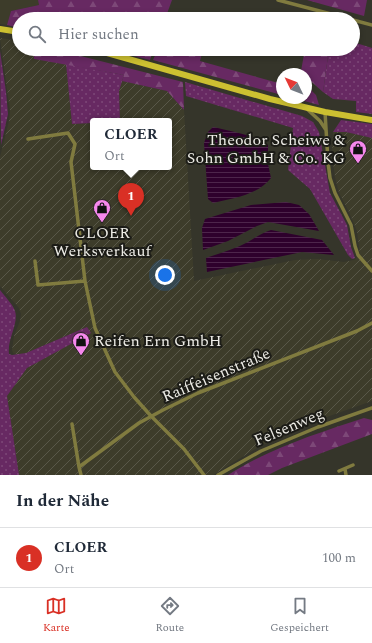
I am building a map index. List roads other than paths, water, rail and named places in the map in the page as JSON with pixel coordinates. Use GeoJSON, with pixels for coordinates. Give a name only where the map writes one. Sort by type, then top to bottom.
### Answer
{"type":"FeatureCollection","features":[{"type":"Feature","properties":{"kind":"main road"},"geometry":{"type":"LineString","coordinates":[[0,29],[12,31]]}},
{"type":"Feature","properties":{"kind":"main road"},"geometry":{"type":"LineString","coordinates":[[117,56],[225,87],[304,107],[372,120]]}},
{"type":"Feature","properties":{"kind":"street"},"geometry":{"type":"LineString","coordinates":[[278,0],[323,12]]}},
{"type":"Feature","properties":{"kind":"street"},"geometry":{"type":"LineString","coordinates":[[360,22],[372,25]]}},
{"type":"Feature","properties":{"kind":"street"},"geometry":{"type":"LineString","coordinates":[[304,107],[320,121],[326,130]]}},
{"type":"Feature","properties":{"kind":"street"},"geometry":{"type":"LineString","coordinates":[[325,112],[330,178],[335,193],[351,225],[358,255],[372,271]]}},
{"type":"Feature","properties":{"kind":"street"},"geometry":{"type":"LineString","coordinates":[[28,139],[68,133],[75,144],[71,162],[85,281],[95,328],[115,372],[151,416],[184,450],[204,475]]}},
{"type":"Feature","properties":{"kind":"street"},"geometry":{"type":"LineString","coordinates":[[36,261],[38,285],[85,281]]}},
{"type":"Feature","properties":{"kind":"street","name":"Raiffeisenstraße"},"geometry":{"type":"LineString","coordinates":[[79,468],[151,416],[198,393],[357,331],[372,323]]}},
{"type":"Feature","properties":{"kind":"street","name":"Felsenweg"},"geometry":{"type":"LineString","coordinates":[[218,475],[261,451],[318,427],[372,408]]}},
{"type":"Feature","properties":{"kind":"street"},"geometry":{"type":"LineString","coordinates":[[72,424],[81,475]]}},
{"type":"Feature","properties":{"kind":"street"},"geometry":{"type":"LineString","coordinates":[[338,472],[353,465]]}},
{"type":"Feature","properties":{"kind":"street"},"geometry":{"type":"LineString","coordinates":[[345,469],[346,475]]}},
{"type":"Feature","properties":{"kind":"place","name":"Theodor Scheiwe & Sohn GmbH & Co. KG"},"geometry":{"type":"Point","coordinates":[358,164]}},
{"type":"Feature","properties":{"kind":"place","name":"CLOER"},"geometry":{"type":"Point","coordinates":[131,216]}},
{"type":"Feature","properties":{"kind":"place","name":"CLOER Werksverkauf"},"geometry":{"type":"Point","coordinates":[102,223]}},
{"type":"Feature","properties":{"kind":"place","name":"Reifen Ern GmbH"},"geometry":{"type":"Point","coordinates":[81,356]}}]}
